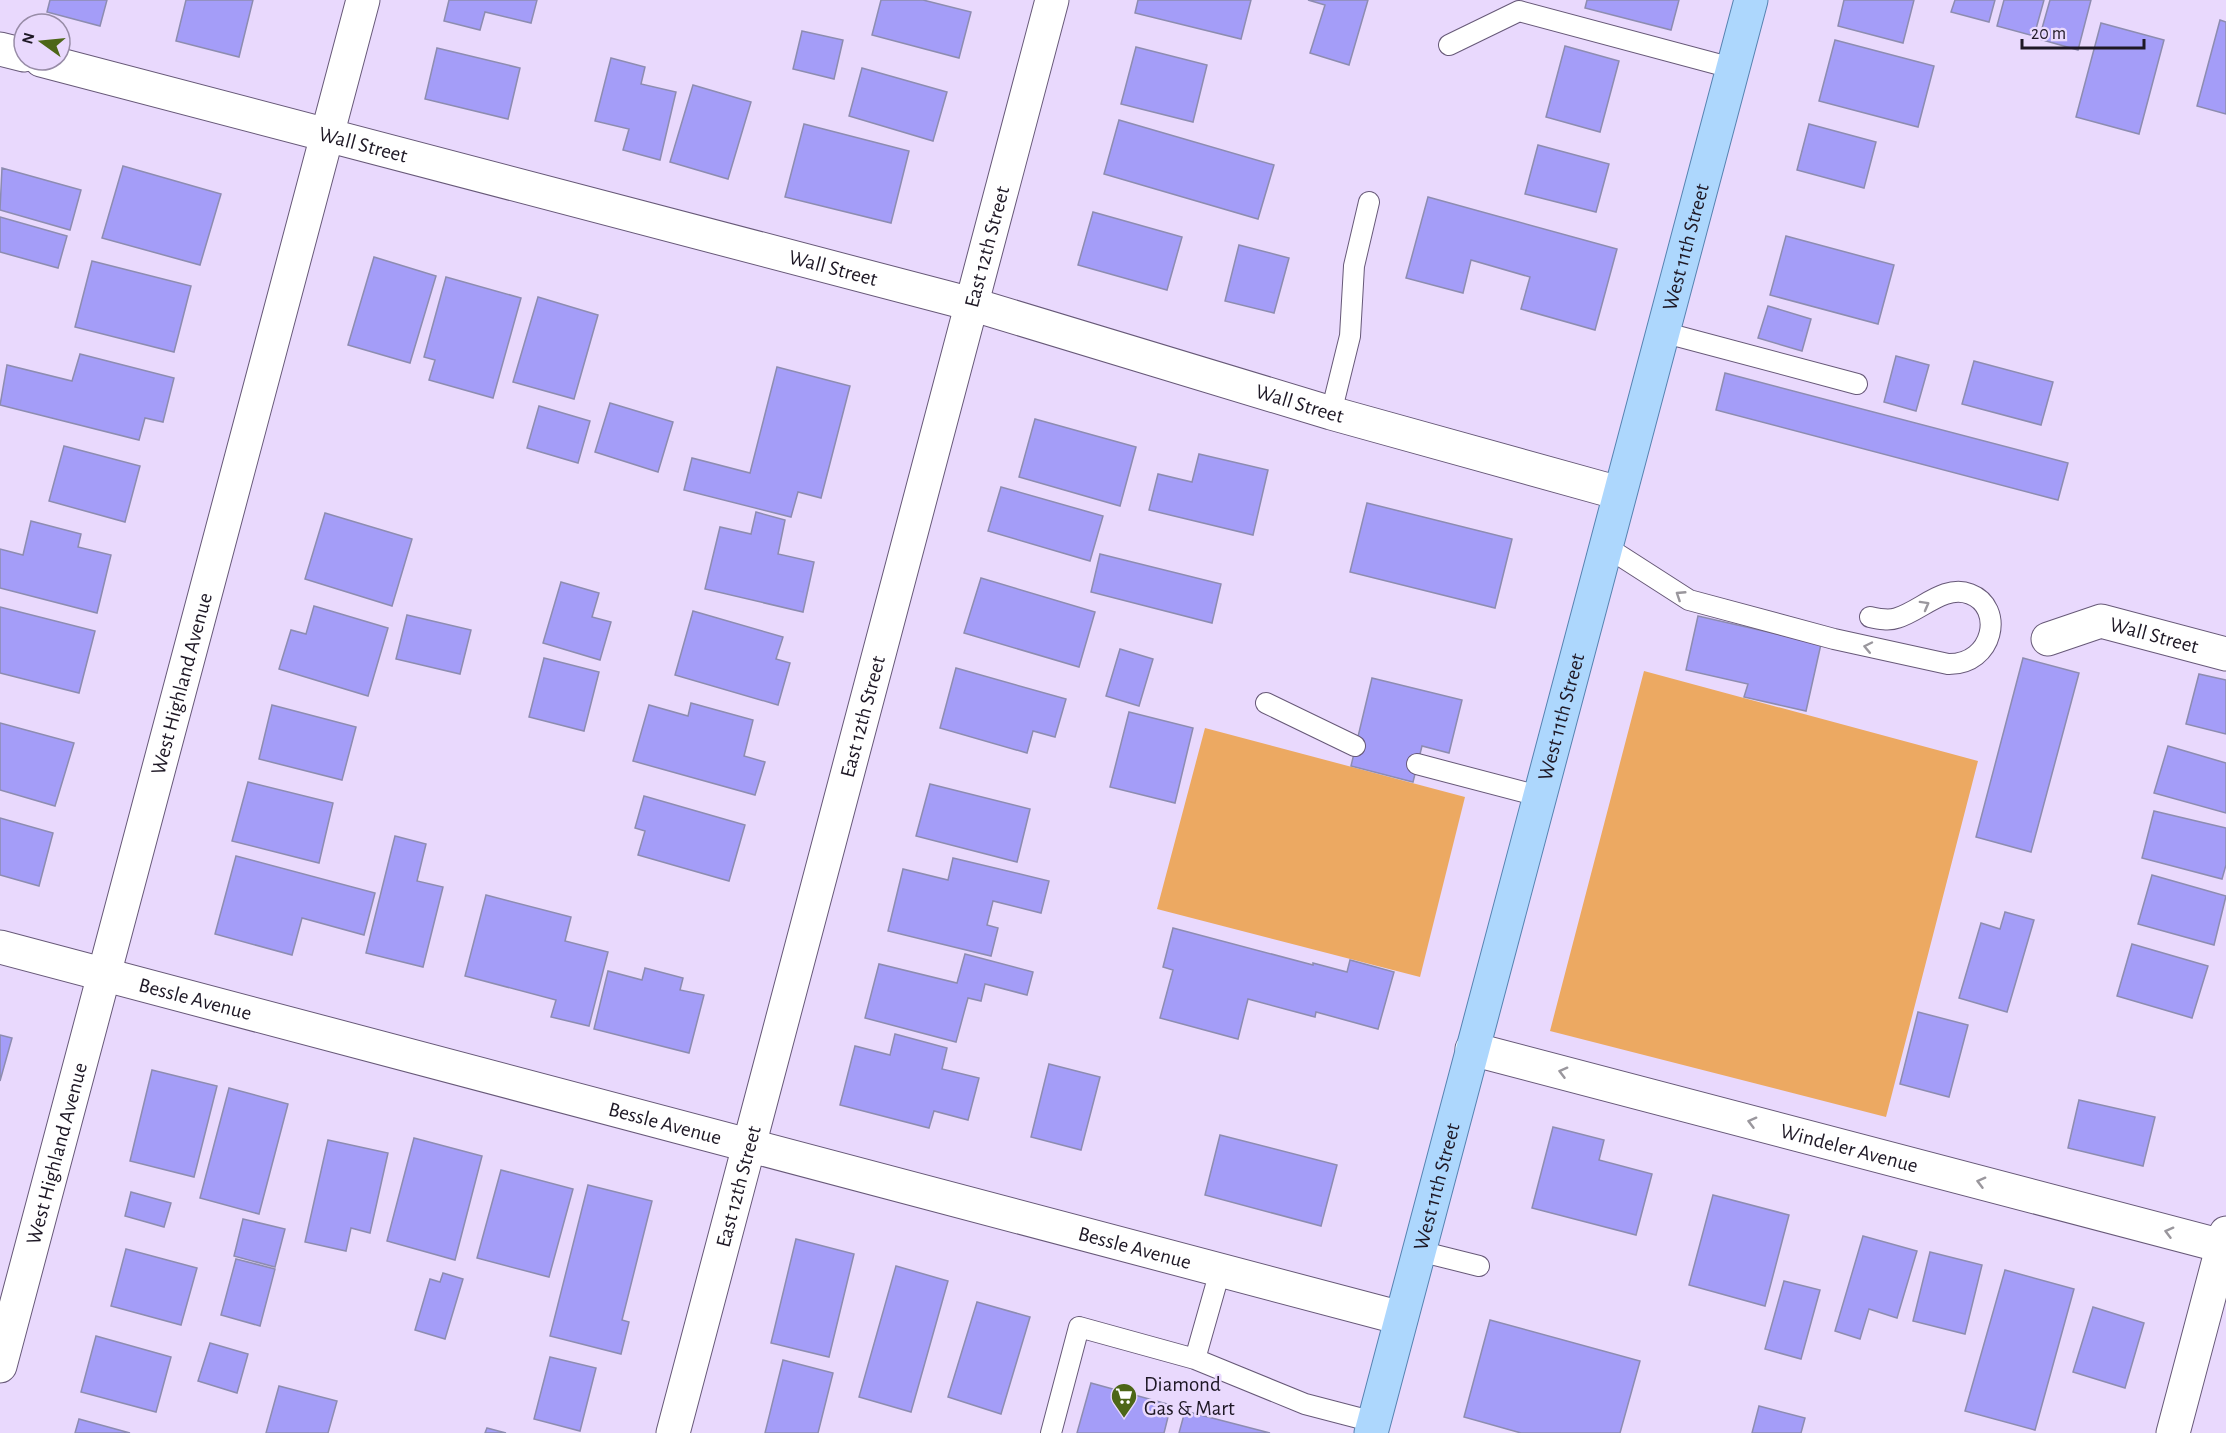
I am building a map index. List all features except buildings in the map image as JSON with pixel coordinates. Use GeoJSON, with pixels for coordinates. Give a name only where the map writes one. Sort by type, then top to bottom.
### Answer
{"type":"FeatureCollection","features":[{"type":"Feature","properties":{"kind":"main road","name":"West 11th Street"},"geometry":{"type":"LineString","coordinates":[[1372,1428],[1750,0]]}},
{"type":"Feature","properties":{"kind":"street","name":"West Highland Avenue"},"geometry":{"type":"LineString","coordinates":[[0,1366],[363,0]]}},
{"type":"Feature","properties":{"kind":"street","name":"East 12th Street"},"geometry":{"type":"LineString","coordinates":[[673,1433],[751,1146],[970,304],[1052,0]]}},
{"type":"Feature","properties":{"kind":"street","name":"Wall Street"},"geometry":{"type":"LineString","coordinates":[[72,68],[970,304],[1331,413],[1619,493]]}},
{"type":"Feature","properties":{"kind":"street","name":"Wall Street"},"geometry":{"type":"LineString","coordinates":[[2048,639],[2102,621],[2226,654]]}},
{"type":"Feature","properties":{"kind":"street","name":"Bessle Avenue"},"geometry":{"type":"LineString","coordinates":[[0,947],[1401,1318]]}},
{"type":"Feature","properties":{"kind":"street","name":"Windeler Avenue"},"geometry":{"type":"LineString","coordinates":[[1472,1049],[2225,1242]]}},
{"type":"Feature","properties":{"kind":"street"},"geometry":{"type":"LineString","coordinates":[[2173,1433],[2225,1242]]}},
{"type":"Feature","properties":{"kind":"lane"},"geometry":{"type":"LineString","coordinates":[[1449,45],[1519,11],[1732,68]]}},
{"type":"Feature","properties":{"kind":"lane"},"geometry":{"type":"LineString","coordinates":[[1331,413],[1350,336],[1354,266],[1369,202]]}},
{"type":"Feature","properties":{"kind":"lane"},"geometry":{"type":"LineString","coordinates":[[1662,332],[1857,384]]}},
{"type":"Feature","properties":{"kind":"lane"},"geometry":{"type":"LineString","coordinates":[[1605,546],[1689,600],[1834,639],[1948,664],[1961,664],[1977,657],[1987,644],[1990,625],[1987,608],[1972,594],[1961,591],[1946,593],[1896,619],[1870,617]]}},
{"type":"Feature","properties":{"kind":"lane"},"geometry":{"type":"LineString","coordinates":[[1266,704],[1355,746]]}},
{"type":"Feature","properties":{"kind":"lane"},"geometry":{"type":"LineString","coordinates":[[1417,764],[1539,796]]}},
{"type":"Feature","properties":{"kind":"lane"},"geometry":{"type":"LineString","coordinates":[[1419,1251],[1479,1266]]}},
{"type":"Feature","properties":{"kind":"lane"},"geometry":{"type":"LineString","coordinates":[[1196,1359],[1220,1271]]}},
{"type":"Feature","properties":{"kind":"lane"},"geometry":{"type":"LineString","coordinates":[[1051,1433],[1079,1327],[1196,1359],[1305,1404],[1372,1428]]}},
{"type":"Feature","properties":{"kind":"shaded area"},"geometry":{"type":"Polygon","coordinates":[[[1644,671],[1978,761],[1886,1117],[1550,1031],[1644,671]]]}},
{"type":"Feature","properties":{"kind":"shaded area"},"geometry":{"type":"Polygon","coordinates":[[[1205,728],[1465,797],[1420,977],[1157,909],[1205,728]]]}},
{"type":"Feature","properties":{"kind":"place","name":"Diamond Gas & Mart"},"geometry":{"type":"Point","coordinates":[1124,1419]}}]}
